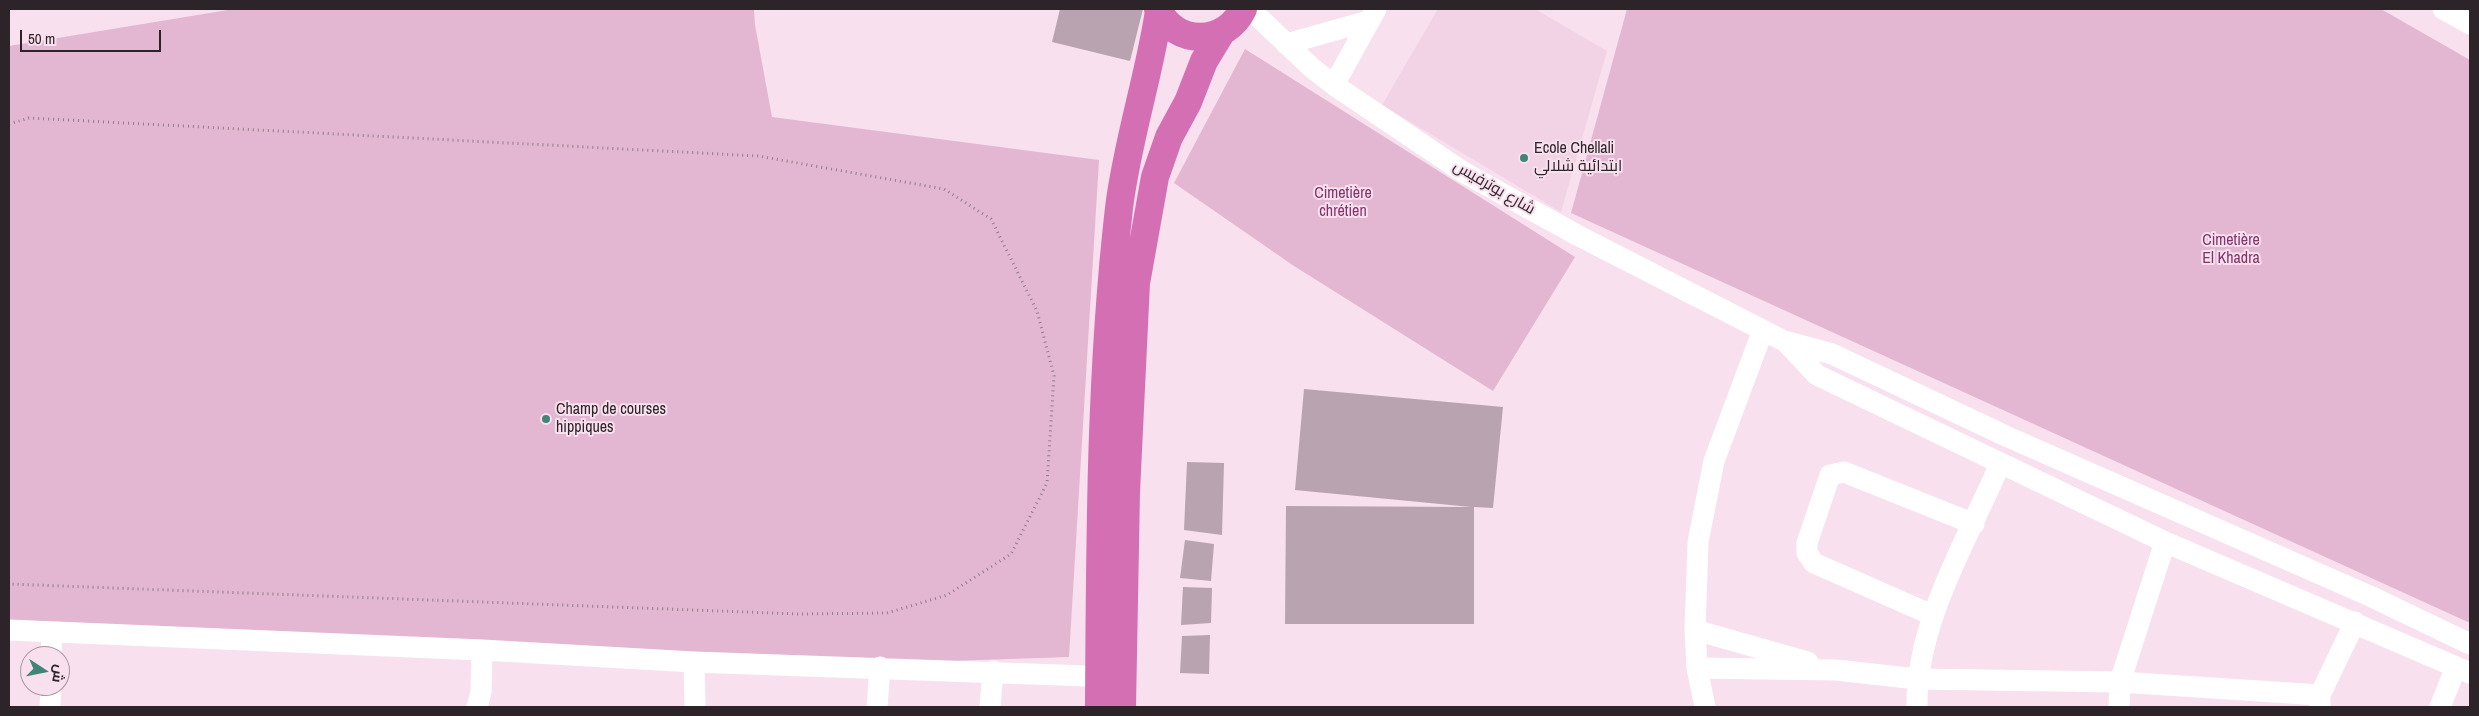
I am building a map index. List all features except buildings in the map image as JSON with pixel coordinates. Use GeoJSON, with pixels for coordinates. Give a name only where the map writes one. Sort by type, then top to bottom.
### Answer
{"type":"FeatureCollection","features":[{"type":"Feature","properties":{"kind":"highway"},"geometry":{"type":"LineString","coordinates":[[1159,10],[1168,24],[1179,32],[1194,37],[1208,37],[1221,33],[1231,26],[1243,9]]}},
{"type":"Feature","properties":{"kind":"highway"},"geometry":{"type":"LineString","coordinates":[[1122,707],[1111,675],[1105,394],[1110,294],[1119,205],[1159,10]]}},
{"type":"Feature","properties":{"kind":"highway"},"geometry":{"type":"LineString","coordinates":[[1099,707],[1111,675],[1126,492],[1136,283],[1155,177],[1166,145],[1204,61],[1221,33]]}},
{"type":"Feature","properties":{"kind":"street","name":"شارع بوترفيس"},"geometry":{"type":"LineString","coordinates":[[1250,9],[1286,44],[1334,85],[1463,172],[1577,235],[1784,341]]}},
{"type":"Feature","properties":{"kind":"street"},"geometry":{"type":"LineString","coordinates":[[2445,9],[2470,24]]}},
{"type":"Feature","properties":{"kind":"street"},"geometry":{"type":"LineString","coordinates":[[1286,44],[1372,15]]}},
{"type":"Feature","properties":{"kind":"street"},"geometry":{"type":"LineString","coordinates":[[1334,85],[1372,15]]}},
{"type":"Feature","properties":{"kind":"street"},"geometry":{"type":"LineString","coordinates":[[1706,707],[1697,668],[1695,630],[1698,542],[1714,461],[1763,330]]}},
{"type":"Feature","properties":{"kind":"street"},"geometry":{"type":"LineString","coordinates":[[1784,341],[1817,375],[2000,464],[2166,542],[2463,670],[2440,707]]}},
{"type":"Feature","properties":{"kind":"street"},"geometry":{"type":"LineString","coordinates":[[1784,341],[1832,354],[2008,437],[2372,597],[2470,644]]}},
{"type":"Feature","properties":{"kind":"street"},"geometry":{"type":"LineString","coordinates":[[1917,707],[1916,679],[1932,615],[2000,464]]}},
{"type":"Feature","properties":{"kind":"street"},"geometry":{"type":"LineString","coordinates":[[1932,615],[1814,563],[1807,553],[1806,543],[1830,475],[1844,472],[1974,524]]}},
{"type":"Feature","properties":{"kind":"street"},"geometry":{"type":"LineString","coordinates":[[2119,707],[2120,682],[2166,542]]}},
{"type":"Feature","properties":{"kind":"street"},"geometry":{"type":"LineString","coordinates":[[1697,668],[1836,670],[1916,679],[2120,682],[2320,701],[2355,622]]}},
{"type":"Feature","properties":{"kind":"street"},"geometry":{"type":"LineString","coordinates":[[9,630],[482,650],[694,662],[1111,675]]}},
{"type":"Feature","properties":{"kind":"street"},"geometry":{"type":"LineString","coordinates":[[1695,630],[1836,670]]}},
{"type":"Feature","properties":{"kind":"street"},"geometry":{"type":"LineString","coordinates":[[51,646],[52,632]]}},
{"type":"Feature","properties":{"kind":"street"},"geometry":{"type":"LineString","coordinates":[[477,707],[481,692],[482,650]]}},
{"type":"Feature","properties":{"kind":"street"},"geometry":{"type":"LineString","coordinates":[[694,662],[695,707]]}},
{"type":"Feature","properties":{"kind":"street"},"geometry":{"type":"LineString","coordinates":[[877,707],[880,667]]}},
{"type":"Feature","properties":{"kind":"street"},"geometry":{"type":"LineString","coordinates":[[990,707],[992,671]]}},
{"type":"Feature","properties":{"kind":"path"},"geometry":{"type":"LineString","coordinates":[[9,124],[29,118],[758,156],[944,189],[991,219],[1037,311],[1054,376],[1047,483],[1011,554],[947,595],[887,613],[798,614],[9,584]]}},
{"type":"Feature","properties":{"kind":"shaded area","name":"Ecole Chellali ابتدائية شلالي"},"geometry":{"type":"Polygon","coordinates":[[[1438,9],[1535,9],[1607,51],[1561,212],[1382,105],[1438,9]]]}},
{"type":"Feature","properties":{"kind":"green space","name":"Champ de courses hippiques"},"geometry":{"type":"Polygon","coordinates":[[[234,9],[754,9],[755,25],[772,117],[1099,160],[1069,657],[891,663],[9,625],[9,46],[234,9]]]}},
{"type":"Feature","properties":{"kind":"green space","name":"Cimetière El Khadra"},"geometry":{"type":"Polygon","coordinates":[[[1627,9],[2381,9],[2470,60],[2470,623],[1571,213],[1627,9]]]}},
{"type":"Feature","properties":{"kind":"green space","name":"Cimetière chrétien"},"geometry":{"type":"Polygon","coordinates":[[[1245,49],[1575,257],[1493,391],[1294,266],[1174,183],[1245,49]]]}},
{"type":"Feature","properties":{"kind":"place","name":"Ecole Chellali ابتدائية شلالي"},"geometry":{"type":"Point","coordinates":[1524,158]}},
{"type":"Feature","properties":{"kind":"place","name":"Champ de courses hippiques"},"geometry":{"type":"Point","coordinates":[546,419]}}]}
